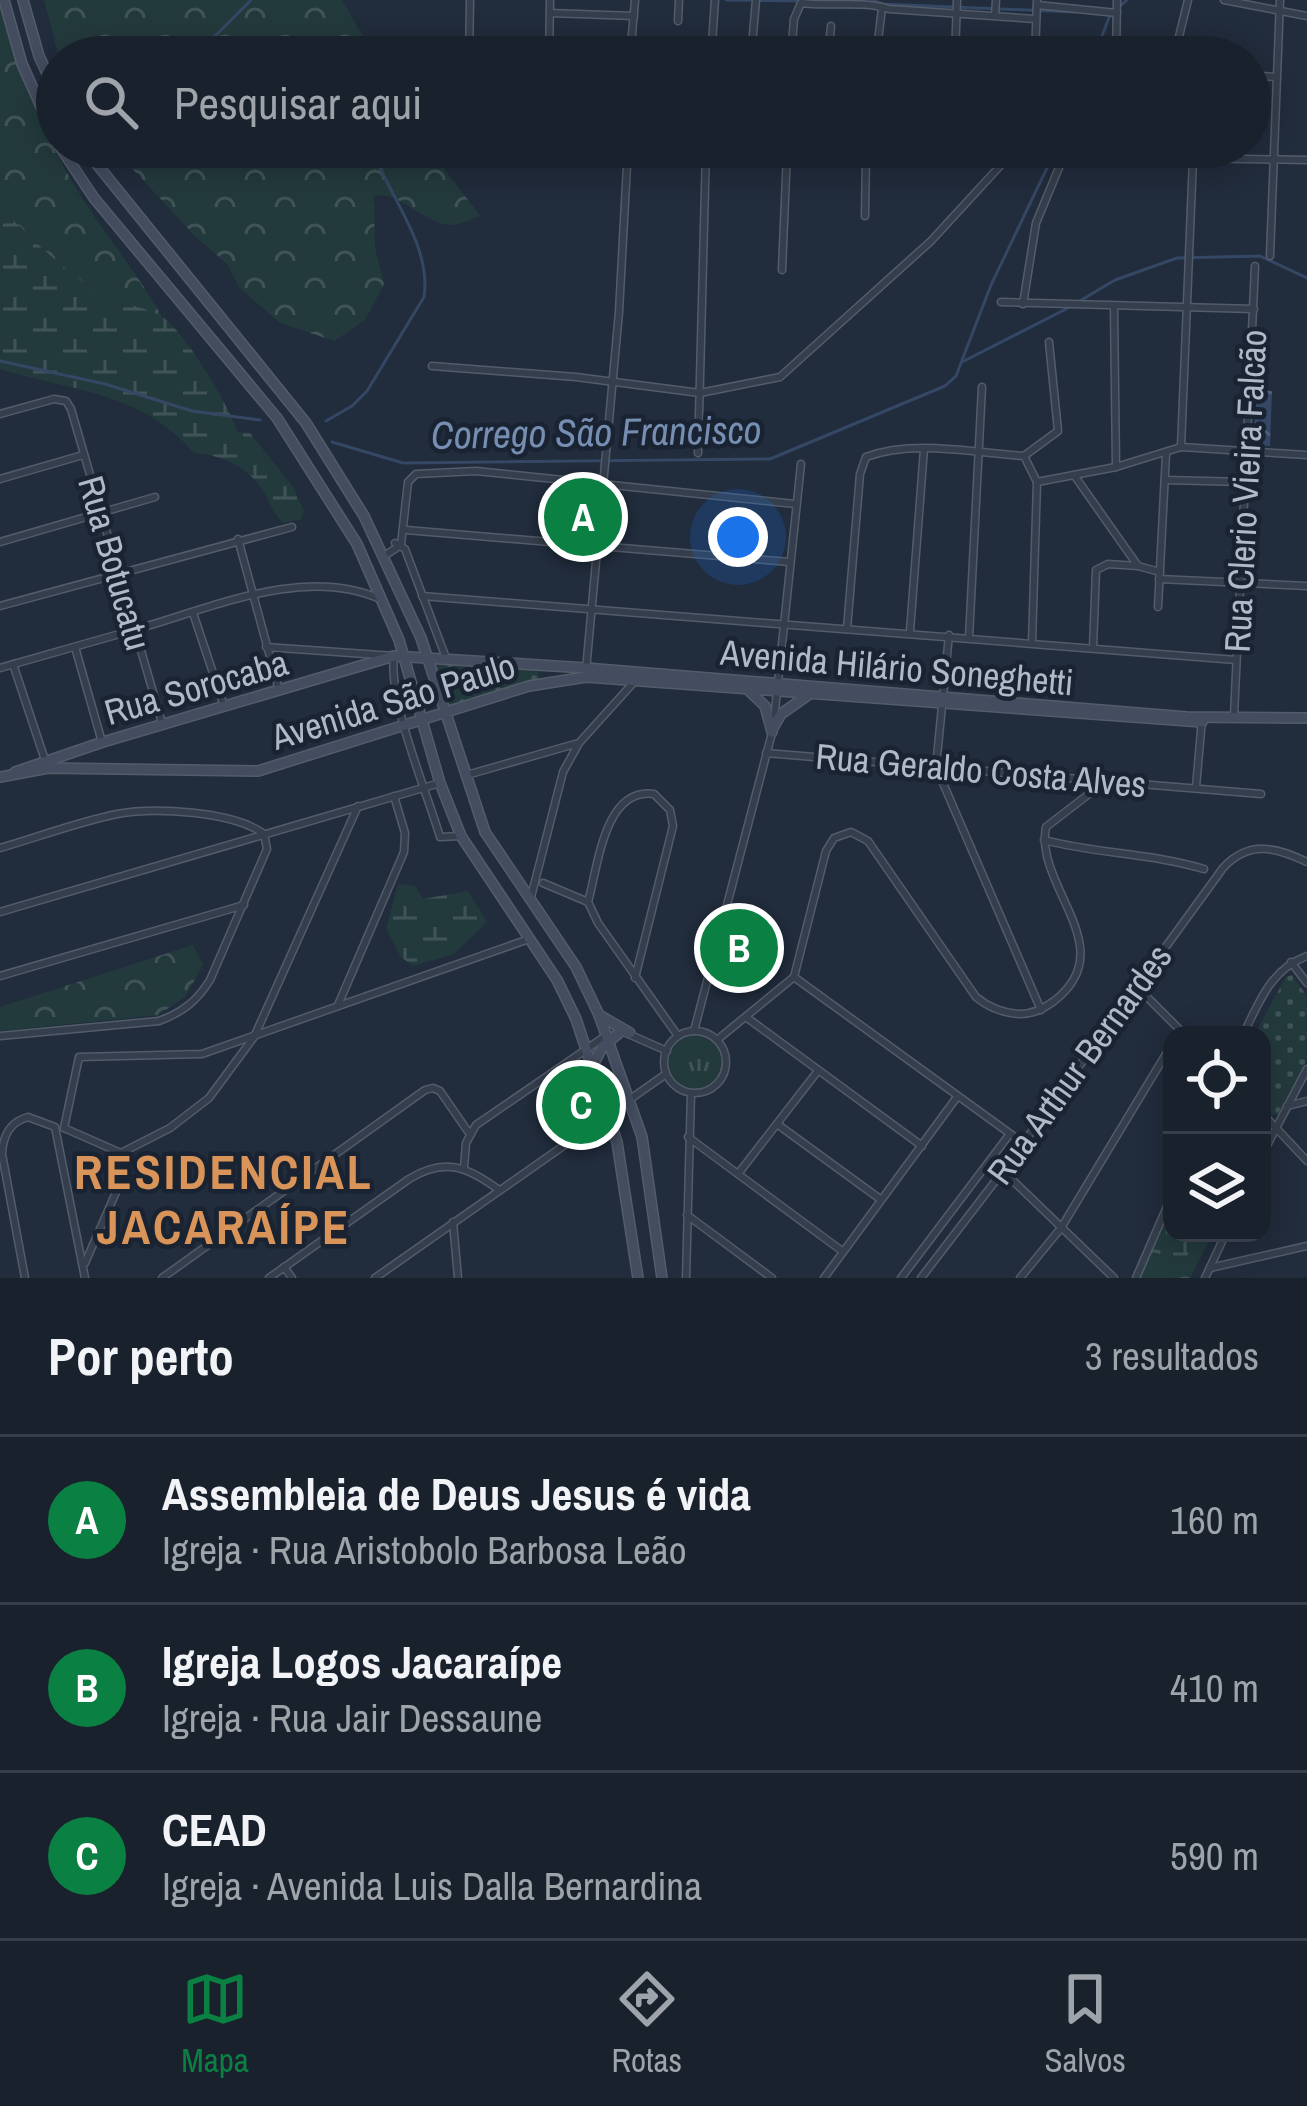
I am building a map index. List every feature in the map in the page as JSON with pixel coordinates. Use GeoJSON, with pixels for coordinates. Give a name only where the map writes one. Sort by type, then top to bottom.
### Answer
{"type":"FeatureCollection","features":[{"type":"Feature","properties":{"kind":"main road"},"geometry":{"type":"LineString","coordinates":[[4,0],[36,95]]}},
{"type":"Feature","properties":{"kind":"main road"},"geometry":{"type":"LineString","coordinates":[[23,0],[36,46]]}},
{"type":"Feature","properties":{"kind":"main road"},"geometry":{"type":"LineString","coordinates":[[74,168],[278,418],[334,504],[384,600],[460,836],[567,997],[623,1165],[638,1278]]}},
{"type":"Feature","properties":{"kind":"main road"},"geometry":{"type":"LineString","coordinates":[[99,168],[306,423],[378,543],[427,658],[485,832],[576,967],[598,1015],[645,1153],[662,1278]]}},
{"type":"Feature","properties":{"kind":"main road","name":"Rua Sorocaba"},"geometry":{"type":"LineString","coordinates":[[47,764],[103,742],[400,657],[586,673]]}},
{"type":"Feature","properties":{"kind":"main road"},"geometry":{"type":"LineString","coordinates":[[529,666],[529,686]]}},
{"type":"Feature","properties":{"kind":"main road","name":"Avenida Hilário Soneghetti"},"geometry":{"type":"LineString","coordinates":[[586,673],[1005,707],[1202,719],[1307,718]]}},
{"type":"Feature","properties":{"kind":"main road","name":"Avenida São Paulo"},"geometry":{"type":"LineString","coordinates":[[0,777],[47,764],[258,771],[529,686],[586,673]]}},
{"type":"Feature","properties":{"kind":"main road","name":"Avenida Hilário Soneghetti"},"geometry":{"type":"LineString","coordinates":[[701,682],[808,695],[942,702]]}},
{"type":"Feature","properties":{"kind":"main road"},"geometry":{"type":"LineString","coordinates":[[747,689],[765,706],[773,730]]}},
{"type":"Feature","properties":{"kind":"main road"},"geometry":{"type":"LineString","coordinates":[[773,730],[781,714],[808,695]]}},
{"type":"Feature","properties":{"kind":"main road"},"geometry":{"type":"LineString","coordinates":[[598,1015],[625,1033]]}},
{"type":"Feature","properties":{"kind":"main road"},"geometry":{"type":"LineString","coordinates":[[592,1067],[606,1039],[625,1033]]}},
{"type":"Feature","properties":{"kind":"street"},"geometry":{"type":"LineString","coordinates":[[469,36],[470,0]]}},
{"type":"Feature","properties":{"kind":"street"},"geometry":{"type":"LineString","coordinates":[[549,36],[550,0]]}},
{"type":"Feature","properties":{"kind":"street"},"geometry":{"type":"LineString","coordinates":[[632,36],[635,0]]}},
{"type":"Feature","properties":{"kind":"street"},"geometry":{"type":"LineString","coordinates":[[677,21],[679,0]]}},
{"type":"Feature","properties":{"kind":"street"},"geometry":{"type":"LineString","coordinates":[[712,36],[715,0]]}},
{"type":"Feature","properties":{"kind":"street"},"geometry":{"type":"LineString","coordinates":[[753,36],[756,0]]}},
{"type":"Feature","properties":{"kind":"street"},"geometry":{"type":"LineString","coordinates":[[916,0],[916,12]]}},
{"type":"Feature","properties":{"kind":"street"},"geometry":{"type":"LineString","coordinates":[[956,36],[957,0]]}},
{"type":"Feature","properties":{"kind":"street"},"geometry":{"type":"LineString","coordinates":[[995,15],[996,0]]}},
{"type":"Feature","properties":{"kind":"street"},"geometry":{"type":"LineString","coordinates":[[1115,36],[1118,0]]}},
{"type":"Feature","properties":{"kind":"street"},"geometry":{"type":"LineString","coordinates":[[1179,36],[1187,0]]}},
{"type":"Feature","properties":{"kind":"street"},"geometry":{"type":"LineString","coordinates":[[1224,0],[1307,16]]}},
{"type":"Feature","properties":{"kind":"street"},"geometry":{"type":"LineString","coordinates":[[1270,256],[1280,0]]}},
{"type":"Feature","properties":{"kind":"street"},"geometry":{"type":"LineString","coordinates":[[793,36],[799,2],[874,1],[882,8],[916,12],[1036,19]]}},
{"type":"Feature","properties":{"kind":"street"},"geometry":{"type":"LineString","coordinates":[[1036,36],[1037,3],[1114,12]]}},
{"type":"Feature","properties":{"kind":"street"},"geometry":{"type":"LineString","coordinates":[[879,36],[882,8]]}},
{"type":"Feature","properties":{"kind":"street"},"geometry":{"type":"LineString","coordinates":[[550,13],[634,16]]}},
{"type":"Feature","properties":{"kind":"street"},"geometry":{"type":"LineString","coordinates":[[831,26],[831,36]]}},
{"type":"Feature","properties":{"kind":"street"},"geometry":{"type":"LineString","coordinates":[[1271,77],[1275,77]]}},
{"type":"Feature","properties":{"kind":"street"},"geometry":{"type":"LineString","coordinates":[[1274,159],[1307,160]]}},
{"type":"Feature","properties":{"kind":"street"},"geometry":{"type":"LineString","coordinates":[[586,673],[627,168]]}},
{"type":"Feature","properties":{"kind":"street"},"geometry":{"type":"LineString","coordinates":[[698,453],[706,168]]}},
{"type":"Feature","properties":{"kind":"street"},"geometry":{"type":"LineString","coordinates":[[782,270],[787,168]]}},
{"type":"Feature","properties":{"kind":"street"},"geometry":{"type":"LineString","coordinates":[[865,216],[866,168]]}},
{"type":"Feature","properties":{"kind":"street"},"geometry":{"type":"LineString","coordinates":[[432,366],[700,394],[784,375],[931,242],[998,168]]}},
{"type":"Feature","properties":{"kind":"street"},"geometry":{"type":"LineString","coordinates":[[1023,304],[1036,223],[1057,168]]}},
{"type":"Feature","properties":{"kind":"street"},"geometry":{"type":"LineString","coordinates":[[1181,447],[1193,168]]}},
{"type":"Feature","properties":{"kind":"street","name":"Rua Clerio Vieira Falcão"},"geometry":{"type":"LineString","coordinates":[[1234,716],[1255,266]]}},
{"type":"Feature","properties":{"kind":"street"},"geometry":{"type":"LineString","coordinates":[[1001,302],[1254,309]]}},
{"type":"Feature","properties":{"kind":"street"},"geometry":{"type":"LineString","coordinates":[[1114,307],[1116,467]]}},
{"type":"Feature","properties":{"kind":"street"},"geometry":{"type":"LineString","coordinates":[[848,629],[860,474],[869,455],[924,449],[1024,456],[1058,431],[1049,342]]}},
{"type":"Feature","properties":{"kind":"street"},"geometry":{"type":"LineString","coordinates":[[969,638],[982,387]]}},
{"type":"Feature","properties":{"kind":"street","name":"Rua Botucatu"},"geometry":{"type":"LineString","coordinates":[[0,414],[54,399],[66,401],[163,726]]}},
{"type":"Feature","properties":{"kind":"street"},"geometry":{"type":"LineString","coordinates":[[1037,482],[1116,467],[1181,447],[1307,455]]}},
{"type":"Feature","properties":{"kind":"street"},"geometry":{"type":"LineString","coordinates":[[910,632],[924,449]]}},
{"type":"Feature","properties":{"kind":"street"},"geometry":{"type":"LineString","coordinates":[[0,478],[83,454]]}},
{"type":"Feature","properties":{"kind":"street"},"geometry":{"type":"LineString","coordinates":[[1158,607],[1166,454]]}},
{"type":"Feature","properties":{"kind":"street"},"geometry":{"type":"LineString","coordinates":[[1024,456],[1037,482],[1032,644]]}},
{"type":"Feature","properties":{"kind":"street"},"geometry":{"type":"LineString","coordinates":[[694,1031],[773,730],[801,464]]}},
{"type":"Feature","properties":{"kind":"street"},"geometry":{"type":"LineString","coordinates":[[384,556],[398,546],[405,531],[408,482],[416,474],[476,472],[795,504]]}},
{"type":"Feature","properties":{"kind":"street"},"geometry":{"type":"LineString","coordinates":[[1074,476],[1138,566]]}},
{"type":"Feature","properties":{"kind":"street"},"geometry":{"type":"LineString","coordinates":[[1165,480],[1245,482]]}},
{"type":"Feature","properties":{"kind":"street"},"geometry":{"type":"LineString","coordinates":[[0,542],[155,497]]}},
{"type":"Feature","properties":{"kind":"street"},"geometry":{"type":"LineString","coordinates":[[0,606],[292,527]]}},
{"type":"Feature","properties":{"kind":"street"},"geometry":{"type":"LineString","coordinates":[[405,531],[791,562]]}},
{"type":"Feature","properties":{"kind":"street"},"geometry":{"type":"LineString","coordinates":[[238,539],[279,690]]}},
{"type":"Feature","properties":{"kind":"street"},"geometry":{"type":"LineString","coordinates":[[378,543],[398,546]]}},
{"type":"Feature","properties":{"kind":"street"},"geometry":{"type":"LineString","coordinates":[[398,546],[446,659]]}},
{"type":"Feature","properties":{"kind":"street"},"geometry":{"type":"LineString","coordinates":[[1094,648],[1096,569],[1108,564],[1138,566],[1160,576],[1307,586]]}},
{"type":"Feature","properties":{"kind":"street"},"geometry":{"type":"LineString","coordinates":[[0,668],[253,596],[324,588],[384,600]]}},
{"type":"Feature","properties":{"kind":"street"},"geometry":{"type":"LineString","coordinates":[[422,596],[1236,660]]}},
{"type":"Feature","properties":{"kind":"street"},"geometry":{"type":"LineString","coordinates":[[193,613],[225,707]]}},
{"type":"Feature","properties":{"kind":"street"},"geometry":{"type":"LineString","coordinates":[[949,635],[936,767],[1041,1010]]}},
{"type":"Feature","properties":{"kind":"street"},"geometry":{"type":"LineString","coordinates":[[75,647],[103,742]]}},
{"type":"Feature","properties":{"kind":"street"},"geometry":{"type":"LineString","coordinates":[[266,647],[400,657],[405,725],[440,837],[460,836]]}},
{"type":"Feature","properties":{"kind":"street"},"geometry":{"type":"LineString","coordinates":[[13,664],[47,764]]}},
{"type":"Feature","properties":{"kind":"street"},"geometry":{"type":"LineString","coordinates":[[530,902],[562,772],[579,743],[635,677]]}},
{"type":"Feature","properties":{"kind":"street","name":"Rua Geraldo Costa Alves"},"geometry":{"type":"LineString","coordinates":[[1196,787],[1202,719]]}},
{"type":"Feature","properties":{"kind":"street"},"geometry":{"type":"LineString","coordinates":[[464,776],[579,743]]}},
{"type":"Feature","properties":{"kind":"street","name":"Rua Geraldo Costa Alves"},"geometry":{"type":"LineString","coordinates":[[766,753],[1261,794]]}},
{"type":"Feature","properties":{"kind":"street"},"geometry":{"type":"LineString","coordinates":[[717,1040],[794,977],[826,851],[834,838],[851,832],[868,841],[976,997],[1016,1014],[1041,1010],[1072,985],[1080,946],[1044,839],[1052,819],[1107,780]]}},
{"type":"Feature","properties":{"kind":"street"},"geometry":{"type":"LineString","coordinates":[[0,912],[440,783]]}},
{"type":"Feature","properties":{"kind":"street"},"geometry":{"type":"LineString","coordinates":[[634,978],[673,826],[670,810],[654,794],[636,794],[611,820],[589,902],[634,978],[678,1036]]}},
{"type":"Feature","properties":{"kind":"street"},"geometry":{"type":"LineString","coordinates":[[338,1005],[404,852],[405,833],[394,796]]}},
{"type":"Feature","properties":{"kind":"street"},"geometry":{"type":"LineString","coordinates":[[121,1153],[170,1128],[209,1098],[254,1037],[358,806]]}},
{"type":"Feature","properties":{"kind":"street"},"geometry":{"type":"LineString","coordinates":[[0,848],[138,812],[211,816],[264,834]]}},
{"type":"Feature","properties":{"kind":"street"},"geometry":{"type":"LineString","coordinates":[[0,1036],[159,1021],[181,1013],[211,980],[267,849],[264,834]]}},
{"type":"Feature","properties":{"kind":"street"},"geometry":{"type":"LineString","coordinates":[[1044,839],[1097,854],[1115,850],[1159,856],[1204,869]]}},
{"type":"Feature","properties":{"kind":"street","name":"Rua Arthur Bernardes"},"geometry":{"type":"LineString","coordinates":[[921,1278],[1223,868],[1240,853],[1274,848],[1307,862]]}},
{"type":"Feature","properties":{"kind":"street"},"geometry":{"type":"LineString","coordinates":[[543,883],[589,902]]}},
{"type":"Feature","properties":{"kind":"street"},"geometry":{"type":"LineString","coordinates":[[0,976],[244,904]]}},
{"type":"Feature","properties":{"kind":"street"},"geometry":{"type":"LineString","coordinates":[[64,1128],[79,1058],[202,1054],[529,939]]}},
{"type":"Feature","properties":{"kind":"street"},"geometry":{"type":"LineString","coordinates":[[1248,1026],[1271,980],[1307,956]]}},
{"type":"Feature","properties":{"kind":"street"},"geometry":{"type":"LineString","coordinates":[[1292,962],[1307,983]]}},
{"type":"Feature","properties":{"kind":"street"},"geometry":{"type":"LineString","coordinates":[[794,977],[1023,1143]]}},
{"type":"Feature","properties":{"kind":"street"},"geometry":{"type":"LineString","coordinates":[[1135,986],[1174,1026]]}},
{"type":"Feature","properties":{"kind":"street"},"geometry":{"type":"LineString","coordinates":[[746,1017],[922,1146]]}},
{"type":"Feature","properties":{"kind":"street"},"geometry":{"type":"LineString","coordinates":[[694,1031],[717,1040],[726,1057],[723,1075],[714,1086],[691,1093],[666,1074],[667,1051],[678,1036],[694,1031]]}},
{"type":"Feature","properties":{"kind":"street"},"geometry":{"type":"LineString","coordinates":[[625,1033],[667,1051]]}},
{"type":"Feature","properties":{"kind":"street"},"geometry":{"type":"LineString","coordinates":[[469,1133],[586,1048],[606,1039]]}},
{"type":"Feature","properties":{"kind":"street"},"geometry":{"type":"LineString","coordinates":[[1020,1278],[1061,1228],[1163,1059]]}},
{"type":"Feature","properties":{"kind":"street"},"geometry":{"type":"LineString","coordinates":[[1271,1135],[1307,1069]]}},
{"type":"Feature","properties":{"kind":"street"},"geometry":{"type":"LineString","coordinates":[[739,1174],[818,1072]]}},
{"type":"Feature","properties":{"kind":"street"},"geometry":{"type":"LineString","coordinates":[[375,1278],[666,1074]]}},
{"type":"Feature","properties":{"kind":"street"},"geometry":{"type":"LineString","coordinates":[[162,1278],[425,1090],[440,1091],[469,1133],[464,1168]]}},
{"type":"Feature","properties":{"kind":"street"},"geometry":{"type":"LineString","coordinates":[[686,1278],[691,1093]]}},
{"type":"Feature","properties":{"kind":"street"},"geometry":{"type":"LineString","coordinates":[[824,1278],[957,1096]]}},
{"type":"Feature","properties":{"kind":"street"},"geometry":{"type":"LineString","coordinates":[[1287,1106],[1307,1101]]}},
{"type":"Feature","properties":{"kind":"street"},"geometry":{"type":"LineString","coordinates":[[25,1278],[2,1146],[6,1133],[28,1117],[121,1153]]}},
{"type":"Feature","properties":{"kind":"street"},"geometry":{"type":"LineString","coordinates":[[50,1122],[59,1141],[86,1278]]}},
{"type":"Feature","properties":{"kind":"street"},"geometry":{"type":"LineString","coordinates":[[1271,1122],[1307,1161]]}},
{"type":"Feature","properties":{"kind":"street"},"geometry":{"type":"LineString","coordinates":[[777,1124],[880,1199]]}},
{"type":"Feature","properties":{"kind":"street","name":"Rua Arthur Bernardes"},"geometry":{"type":"LineString","coordinates":[[901,1278],[1009,1135]]}},
{"type":"Feature","properties":{"kind":"street"},"geometry":{"type":"LineString","coordinates":[[688,1137],[842,1251]]}},
{"type":"Feature","properties":{"kind":"street"},"geometry":{"type":"LineString","coordinates":[[84,1267],[117,1190],[121,1153]]}},
{"type":"Feature","properties":{"kind":"street"},"geometry":{"type":"LineString","coordinates":[[269,1278],[418,1174],[443,1165],[464,1168],[499,1190]]}},
{"type":"Feature","properties":{"kind":"street"},"geometry":{"type":"LineString","coordinates":[[1003,1171],[1114,1278]]}},
{"type":"Feature","properties":{"kind":"street"},"geometry":{"type":"LineString","coordinates":[[687,1215],[772,1278]]}},
{"type":"Feature","properties":{"kind":"street"},"geometry":{"type":"LineString","coordinates":[[1136,1278],[1163,1216]]}},
{"type":"Feature","properties":{"kind":"street"},"geometry":{"type":"LineString","coordinates":[[453,1222],[458,1278]]}},
{"type":"Feature","properties":{"kind":"street"},"geometry":{"type":"LineString","coordinates":[[1205,1278],[1222,1242]]}},
{"type":"Feature","properties":{"kind":"street"},"geometry":{"type":"LineString","coordinates":[[1210,1268],[1307,1246]]}},
{"type":"Feature","properties":{"kind":"street"},"geometry":{"type":"LineString","coordinates":[[284,1267],[292,1278]]}},
{"type":"Feature","properties":{"kind":"green space"},"geometry":{"type":"Polygon","coordinates":[[[0,0],[36,108],[36,168],[64,168],[162,317],[105,297],[63,268],[0,207],[0,0]]]}},
{"type":"Feature","properties":{"kind":"green space"},"geometry":{"type":"Polygon","coordinates":[[[44,0],[342,0],[363,36],[53,36],[44,0]]]}},
{"type":"Feature","properties":{"kind":"green space"},"geometry":{"type":"Polygon","coordinates":[[[132,168],[444,168],[480,216],[450,225],[392,198],[374,196],[375,248],[384,284],[365,320],[334,341],[280,323],[240,288],[226,263],[132,168]]]}},
{"type":"Feature","properties":{"kind":"green space"},"geometry":{"type":"Polygon","coordinates":[[[0,207],[86,284],[114,300],[154,312],[171,324],[205,370],[238,432],[250,433],[293,487],[304,511],[301,519],[283,523],[246,472],[227,460],[194,453],[173,432],[128,405],[0,369],[0,207]]]}},
{"type":"Feature","properties":{"kind":"green space"},"geometry":{"type":"Polygon","coordinates":[[[442,663],[537,670],[540,677],[448,707],[435,669],[442,663]]]}},
{"type":"Feature","properties":{"kind":"green space"},"geometry":{"type":"Polygon","coordinates":[[[398,884],[415,886],[423,899],[468,891],[487,922],[454,954],[413,966],[401,957],[386,929],[398,884]]]}},
{"type":"Feature","properties":{"kind":"green space"},"geometry":{"type":"Polygon","coordinates":[[[193,945],[203,965],[185,997],[158,1015],[0,1031],[0,1007],[193,945]]]}},
{"type":"Feature","properties":{"kind":"green space"},"geometry":{"type":"Polygon","coordinates":[[[1292,975],[1307,996],[1307,1060],[1278,1114],[1272,1115],[1271,1026],[1259,1026],[1286,977],[1292,975]]]}},
{"type":"Feature","properties":{"kind":"green space"},"geometry":{"type":"Polygon","coordinates":[[[696,1035],[715,1043],[723,1062],[715,1081],[696,1089],[677,1081],[669,1062],[677,1043],[696,1035]]]}},
{"type":"Feature","properties":{"kind":"green space"},"geometry":{"type":"Polygon","coordinates":[[[1163,1210],[1160,1255],[1184,1263],[1193,1242],[1208,1242],[1190,1278],[1138,1278],[1163,1210]]]}},
{"type":"Feature","properties":{"kind":"green space"},"geometry":{"type":"Polygon","coordinates":[[[1163,1242],[1193,1242],[1175,1272],[1162,1268],[1163,1242]]]}},
{"type":"Feature","properties":{"kind":"water"},"geometry":{"type":"Polygon","coordinates":[[[1256,390],[1272,391],[1270,446],[1253,445],[1256,390]]]}},
{"type":"Feature","properties":{"kind":"waterway"},"geometry":{"type":"LineString","coordinates":[[215,36],[251,0]]}},
{"type":"Feature","properties":{"kind":"waterway"},"geometry":{"type":"LineString","coordinates":[[726,0],[802,1]]}},
{"type":"Feature","properties":{"kind":"waterway"},"geometry":{"type":"LineString","coordinates":[[830,1],[843,0]]}},
{"type":"Feature","properties":{"kind":"waterway"},"geometry":{"type":"LineString","coordinates":[[872,0],[1074,12]]}},
{"type":"Feature","properties":{"kind":"waterway"},"geometry":{"type":"LineString","coordinates":[[1117,9],[1127,0]]}},
{"type":"Feature","properties":{"kind":"waterway","name":"Corrego São Francisco"},"geometry":{"type":"LineString","coordinates":[[1102,36],[1110,15]]}},
{"type":"Feature","properties":{"kind":"waterway"},"geometry":{"type":"LineString","coordinates":[[326,421],[367,391],[424,297],[425,277],[415,239],[380,168]]}},
{"type":"Feature","properties":{"kind":"waterway","name":"Corrego São Francisco"},"geometry":{"type":"LineString","coordinates":[[332,442],[403,463],[770,459],[945,386],[956,376],[991,285],[1047,168]]}},
{"type":"Feature","properties":{"kind":"waterway"},"geometry":{"type":"LineString","coordinates":[[1078,302],[1115,280],[1177,258],[1260,256],[1307,278]]}},
{"type":"Feature","properties":{"kind":"waterway"},"geometry":{"type":"LineString","coordinates":[[962,362],[1070,307]]}},
{"type":"Feature","properties":{"kind":"waterway"},"geometry":{"type":"LineString","coordinates":[[0,361],[105,384],[192,411],[260,420]]}},
{"type":"Feature","properties":{"kind":"place","name":"Assembleia de Deus Jesus é vida"},"geometry":{"type":"Point","coordinates":[583,517]}},
{"type":"Feature","properties":{"kind":"place","name":"Igreja Logos Jacaraípe"},"geometry":{"type":"Point","coordinates":[739,948]}},
{"type":"Feature","properties":{"kind":"place","name":"CEAD"},"geometry":{"type":"Point","coordinates":[581,1105]}},
{"type":"Feature","properties":{"kind":"district","name":"RESIDENCIAL JACARAÍPE"},"geometry":{"type":"Point","coordinates":[224,1198]}}]}
